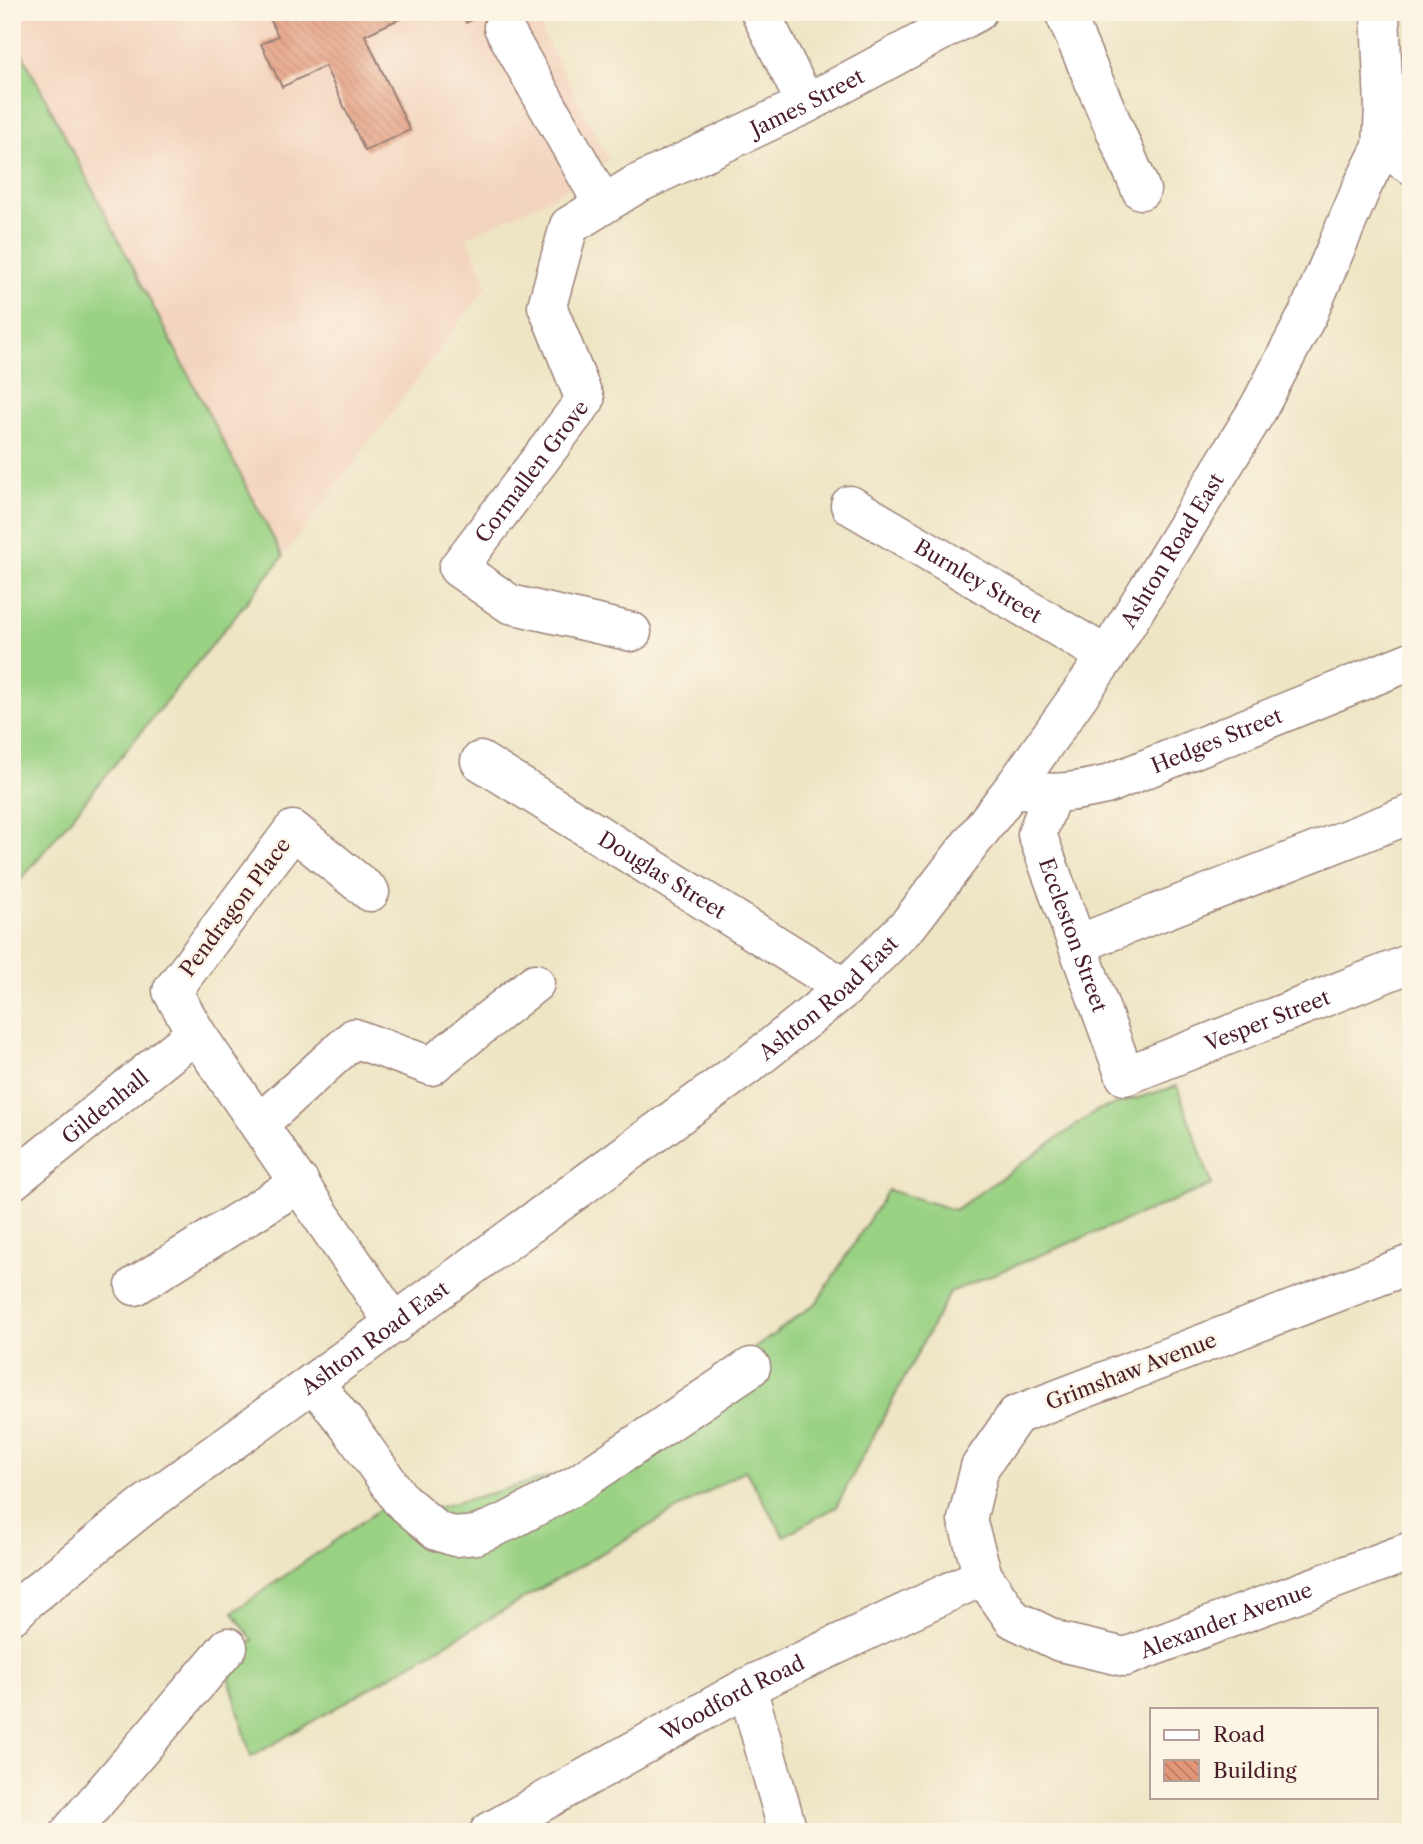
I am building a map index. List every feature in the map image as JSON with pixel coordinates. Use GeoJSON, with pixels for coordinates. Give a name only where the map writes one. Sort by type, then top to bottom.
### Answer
{"type":"FeatureCollection","features":[{"type":"Feature","properties":{"kind":"street"},"geometry":{"type":"LineString","coordinates":[[760,12],[806,104]]}},
{"type":"Feature","properties":{"kind":"street","name":"James Street"},"geometry":{"type":"LineString","coordinates":[[619,195],[806,104],[977,12]]}},
{"type":"Feature","properties":{"kind":"street"},"geometry":{"type":"LineString","coordinates":[[1064,12],[1141,190]]}},
{"type":"Feature","properties":{"kind":"street"},"geometry":{"type":"LineString","coordinates":[[1380,12],[1384,107],[1396,156]]}},
{"type":"Feature","properties":{"kind":"street"},"geometry":{"type":"LineString","coordinates":[[503,27],[619,195]]}},
{"type":"Feature","properties":{"kind":"street","name":"Ashton Road East"},"geometry":{"type":"LineString","coordinates":[[12,1615],[142,1507],[755,1060],[845,988],[909,923],[1034,789],[1107,656],[1258,409],[1308,314],[1362,187],[1396,156]]}},
{"type":"Feature","properties":{"kind":"street","name":"Cormallen Grove"},"geometry":{"type":"LineString","coordinates":[[619,195],[569,226],[547,306],[585,400],[458,568],[510,604],[632,632]]}},
{"type":"Feature","properties":{"kind":"street","name":"Burnley Street"},"geometry":{"type":"LineString","coordinates":[[850,505],[1107,656]]}},
{"type":"Feature","properties":{"kind":"street","name":"Hedges Street"},"geometry":{"type":"LineString","coordinates":[[1034,789],[1075,792],[1106,785],[1411,661]]}},
{"type":"Feature","properties":{"kind":"street","name":"Douglas Street"},"geometry":{"type":"LineString","coordinates":[[480,761],[845,988]]}},
{"type":"Feature","properties":{"kind":"street","name":"Eccleston Street"},"geometry":{"type":"LineString","coordinates":[[1034,789],[1037,834],[1125,1076]]}},
{"type":"Feature","properties":{"kind":"street"},"geometry":{"type":"LineString","coordinates":[[1078,946],[1411,814]]}},
{"type":"Feature","properties":{"kind":"street","name":"Pendragon Place"},"geometry":{"type":"LineString","coordinates":[[370,892],[293,830],[172,991],[196,1033],[395,1324]]}},
{"type":"Feature","properties":{"kind":"street","name":"Vesper Street"},"geometry":{"type":"LineString","coordinates":[[1125,1076],[1411,963]]}},
{"type":"Feature","properties":{"kind":"street"},"geometry":{"type":"LineString","coordinates":[[259,1124],[354,1038],[431,1066],[534,983]]}},
{"type":"Feature","properties":{"kind":"street","name":"Gildenhall"},"geometry":{"type":"LineString","coordinates":[[12,1181],[196,1033]]}},
{"type":"Feature","properties":{"kind":"street"},"geometry":{"type":"LineString","coordinates":[[135,1286],[300,1183]]}},
{"type":"Feature","properties":{"kind":"street","name":"Grimshaw Avenue"},"geometry":{"type":"LineString","coordinates":[[983,1576],[967,1520],[980,1467],[1016,1415],[1411,1264]]}},
{"type":"Feature","properties":{"kind":"street"},"geometry":{"type":"LineString","coordinates":[[314,1382],[400,1499],[437,1531],[455,1537],[476,1535],[509,1521],[576,1485],[751,1367]]}},
{"type":"Feature","properties":{"kind":"street","name":"Alexander Avenue"},"geometry":{"type":"LineString","coordinates":[[983,1576],[1013,1619],[1060,1642],[1125,1657],[1411,1551]]}},
{"type":"Feature","properties":{"kind":"street","name":"Woodford Road"},"geometry":{"type":"LineString","coordinates":[[489,1832],[747,1687],[983,1576]]}},
{"type":"Feature","properties":{"kind":"street"},"geometry":{"type":"LineString","coordinates":[[70,1832],[228,1647]]}},
{"type":"Feature","properties":{"kind":"street"},"geometry":{"type":"LineString","coordinates":[[747,1687],[788,1832]]}},
{"type":"Feature","properties":{"kind":"shaded area"},"geometry":{"type":"Polygon","coordinates":[[[12,12],[532,12],[609,160],[556,196],[467,237],[488,285],[283,557],[12,34],[12,12]]]}},
{"type":"Feature","properties":{"kind":"green space"},"geometry":{"type":"Polygon","coordinates":[[[12,34],[283,557],[12,891],[12,34]]]}},
{"type":"Feature","properties":{"kind":"green space"},"geometry":{"type":"Polygon","coordinates":[[[1177,1086],[1212,1185],[950,1292],[836,1507],[784,1536],[745,1470],[251,1757],[225,1662],[253,1641],[233,1612],[383,1507],[422,1512],[601,1463],[817,1302],[888,1190],[955,1210],[1098,1110],[1177,1086]]]}},
{"type":"Feature","properties":{"kind":"building"},"geometry":{"type":"Polygon","coordinates":[[[267,12],[414,12],[365,35],[410,130],[365,151],[325,66],[282,87],[261,44],[278,36],[267,12]]]}},
{"type":"Feature","properties":{"kind":"building"},"geometry":{"type":"Polygon","coordinates":[[[461,12],[488,12],[466,23],[461,12]]]}}]}
